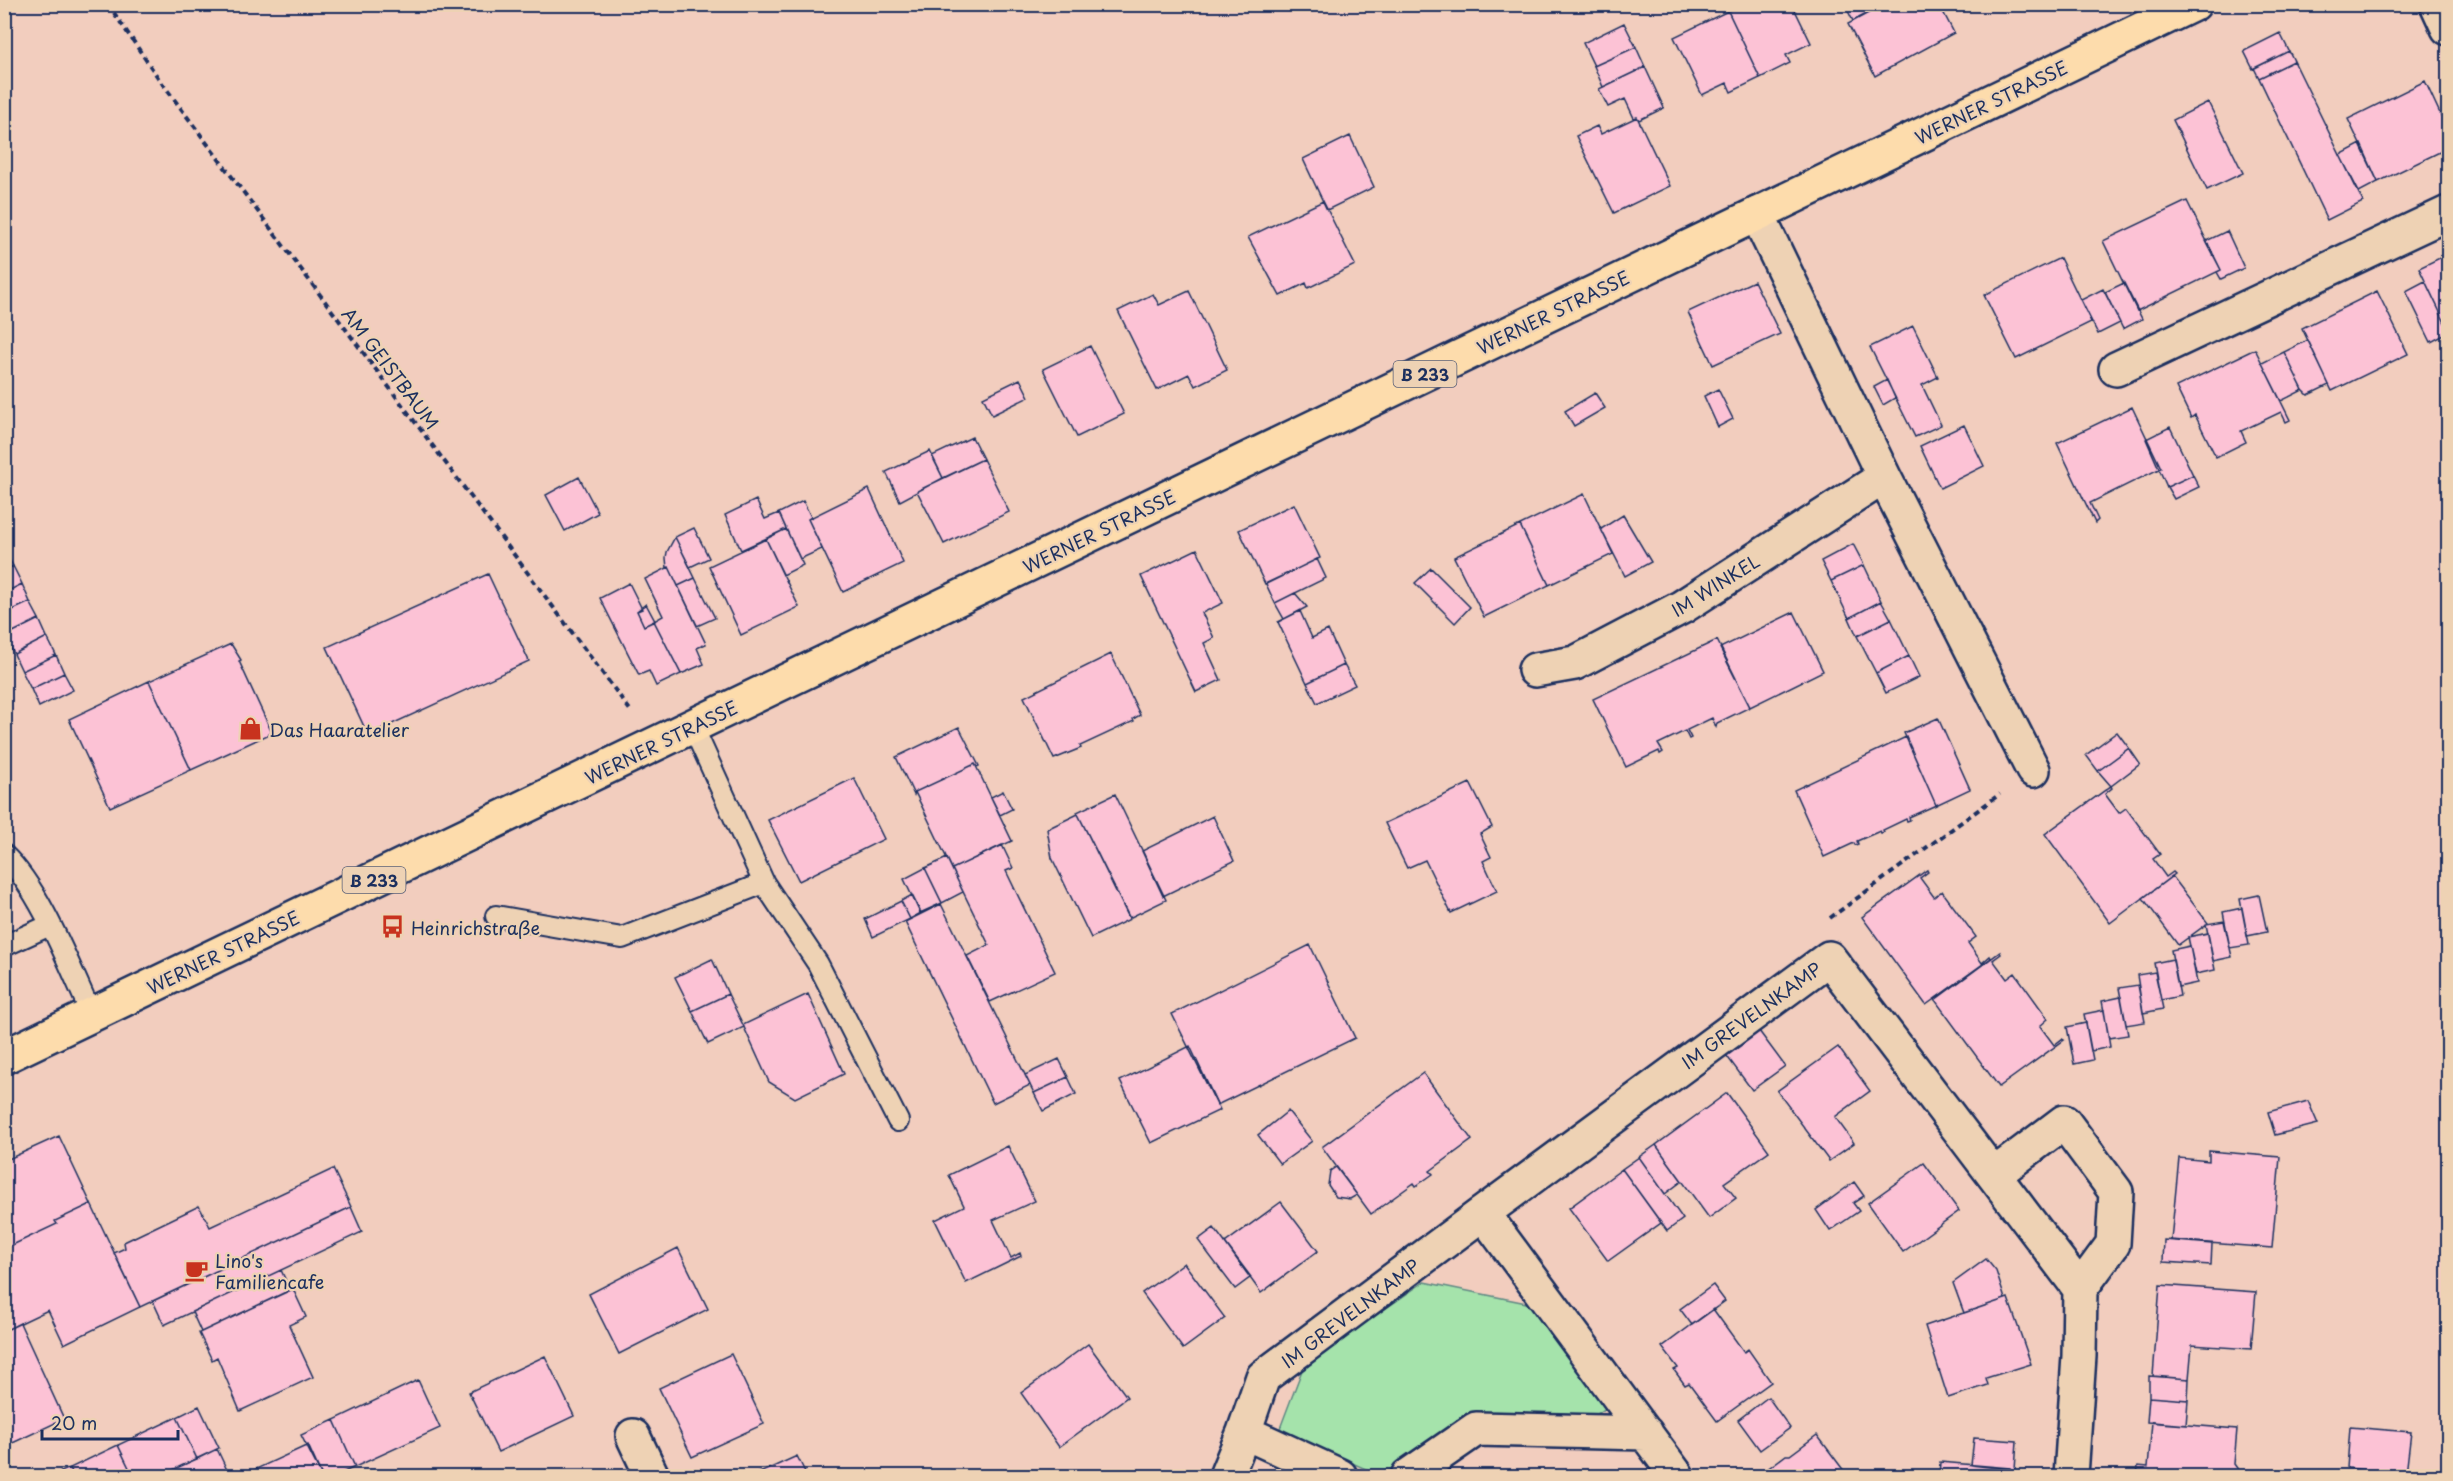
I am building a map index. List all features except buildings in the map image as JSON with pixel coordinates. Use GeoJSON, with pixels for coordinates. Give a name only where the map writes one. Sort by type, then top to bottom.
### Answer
{"type":"FeatureCollection","features":[{"type":"Feature","properties":{"kind":"main road","name":"WERNER STRASSE"},"geometry":{"type":"LineString","coordinates":[[4,1057],[2194,4]]}},
{"type":"Feature","properties":{"kind":"street"},"geometry":{"type":"LineString","coordinates":[[2437,4],[2448,28]]}},
{"type":"Feature","properties":{"kind":"street"},"geometry":{"type":"LineString","coordinates":[[2116,369],[2448,213]]}},
{"type":"Feature","properties":{"kind":"street"},"geometry":{"type":"LineString","coordinates":[[1757,214],[1884,477],[2033,770]]}},
{"type":"Feature","properties":{"kind":"street","name":"IM WINKEL"},"geometry":{"type":"LineString","coordinates":[[1535,670],[1575,663],[1682,608],[1884,477]]}},
{"type":"Feature","properties":{"kind":"street","name":"IM GREVELNKAMP"},"geometry":{"type":"LineString","coordinates":[[1226,1476],[1263,1377],[1829,958],[2080,1289]]}},
{"type":"Feature","properties":{"kind":"street"},"geometry":{"type":"LineString","coordinates":[[1995,1174],[2064,1122],[2116,1192],[2113,1244],[2080,1289],[2079,1356],[2072,1476]]}},
{"type":"Feature","properties":{"kind":"street"},"geometry":{"type":"LineString","coordinates":[[1483,1213],[1677,1476]]}},
{"type":"Feature","properties":{"kind":"street"},"geometry":{"type":"LineString","coordinates":[[1408,1476],[1476,1429],[1646,1433]]}},
{"type":"Feature","properties":{"kind":"street"},"geometry":{"type":"LineString","coordinates":[[1244,1432],[1340,1476]]}},
{"type":"Feature","properties":{"kind":"street"},"geometry":{"type":"LineString","coordinates":[[633,1436],[652,1476]]}},
{"type":"Feature","properties":{"kind":"lane"},"geometry":{"type":"LineString","coordinates":[[693,727],[764,883],[818,964],[898,1121]]}},
{"type":"Feature","properties":{"kind":"lane"},"geometry":{"type":"LineString","coordinates":[[4,855],[18,868],[50,925],[92,1015]]}},
{"type":"Feature","properties":{"kind":"lane"},"geometry":{"type":"LineString","coordinates":[[496,916],[622,938],[764,883]]}},
{"type":"Feature","properties":{"kind":"lane"},"geometry":{"type":"LineString","coordinates":[[4,946],[50,925]]}},
{"type":"Feature","properties":{"kind":"path","name":"AM GEISTBAUM"},"geometry":{"type":"LineString","coordinates":[[108,4],[166,89],[656,745]]}},
{"type":"Feature","properties":{"kind":"path"},"geometry":{"type":"LineString","coordinates":[[1829,958],[1830,917],[2033,770]]}},
{"type":"Feature","properties":{"kind":"green space"},"geometry":{"type":"Polygon","coordinates":[[[1424,1282],[1531,1304],[1608,1407],[1594,1416],[1472,1414],[1397,1470],[1368,1470],[1279,1431],[1304,1365],[1424,1282]]]}},
{"type":"Feature","properties":{"kind":"place","name":"Das Haaratelier"},"geometry":{"type":"Point","coordinates":[251,729]}},
{"type":"Feature","properties":{"kind":"place","name":"Heinrichstraße"},"geometry":{"type":"Point","coordinates":[393,927]}},
{"type":"Feature","properties":{"kind":"place","name":"Lino's Familiencafe"},"geometry":{"type":"Point","coordinates":[197,1270]}}]}
